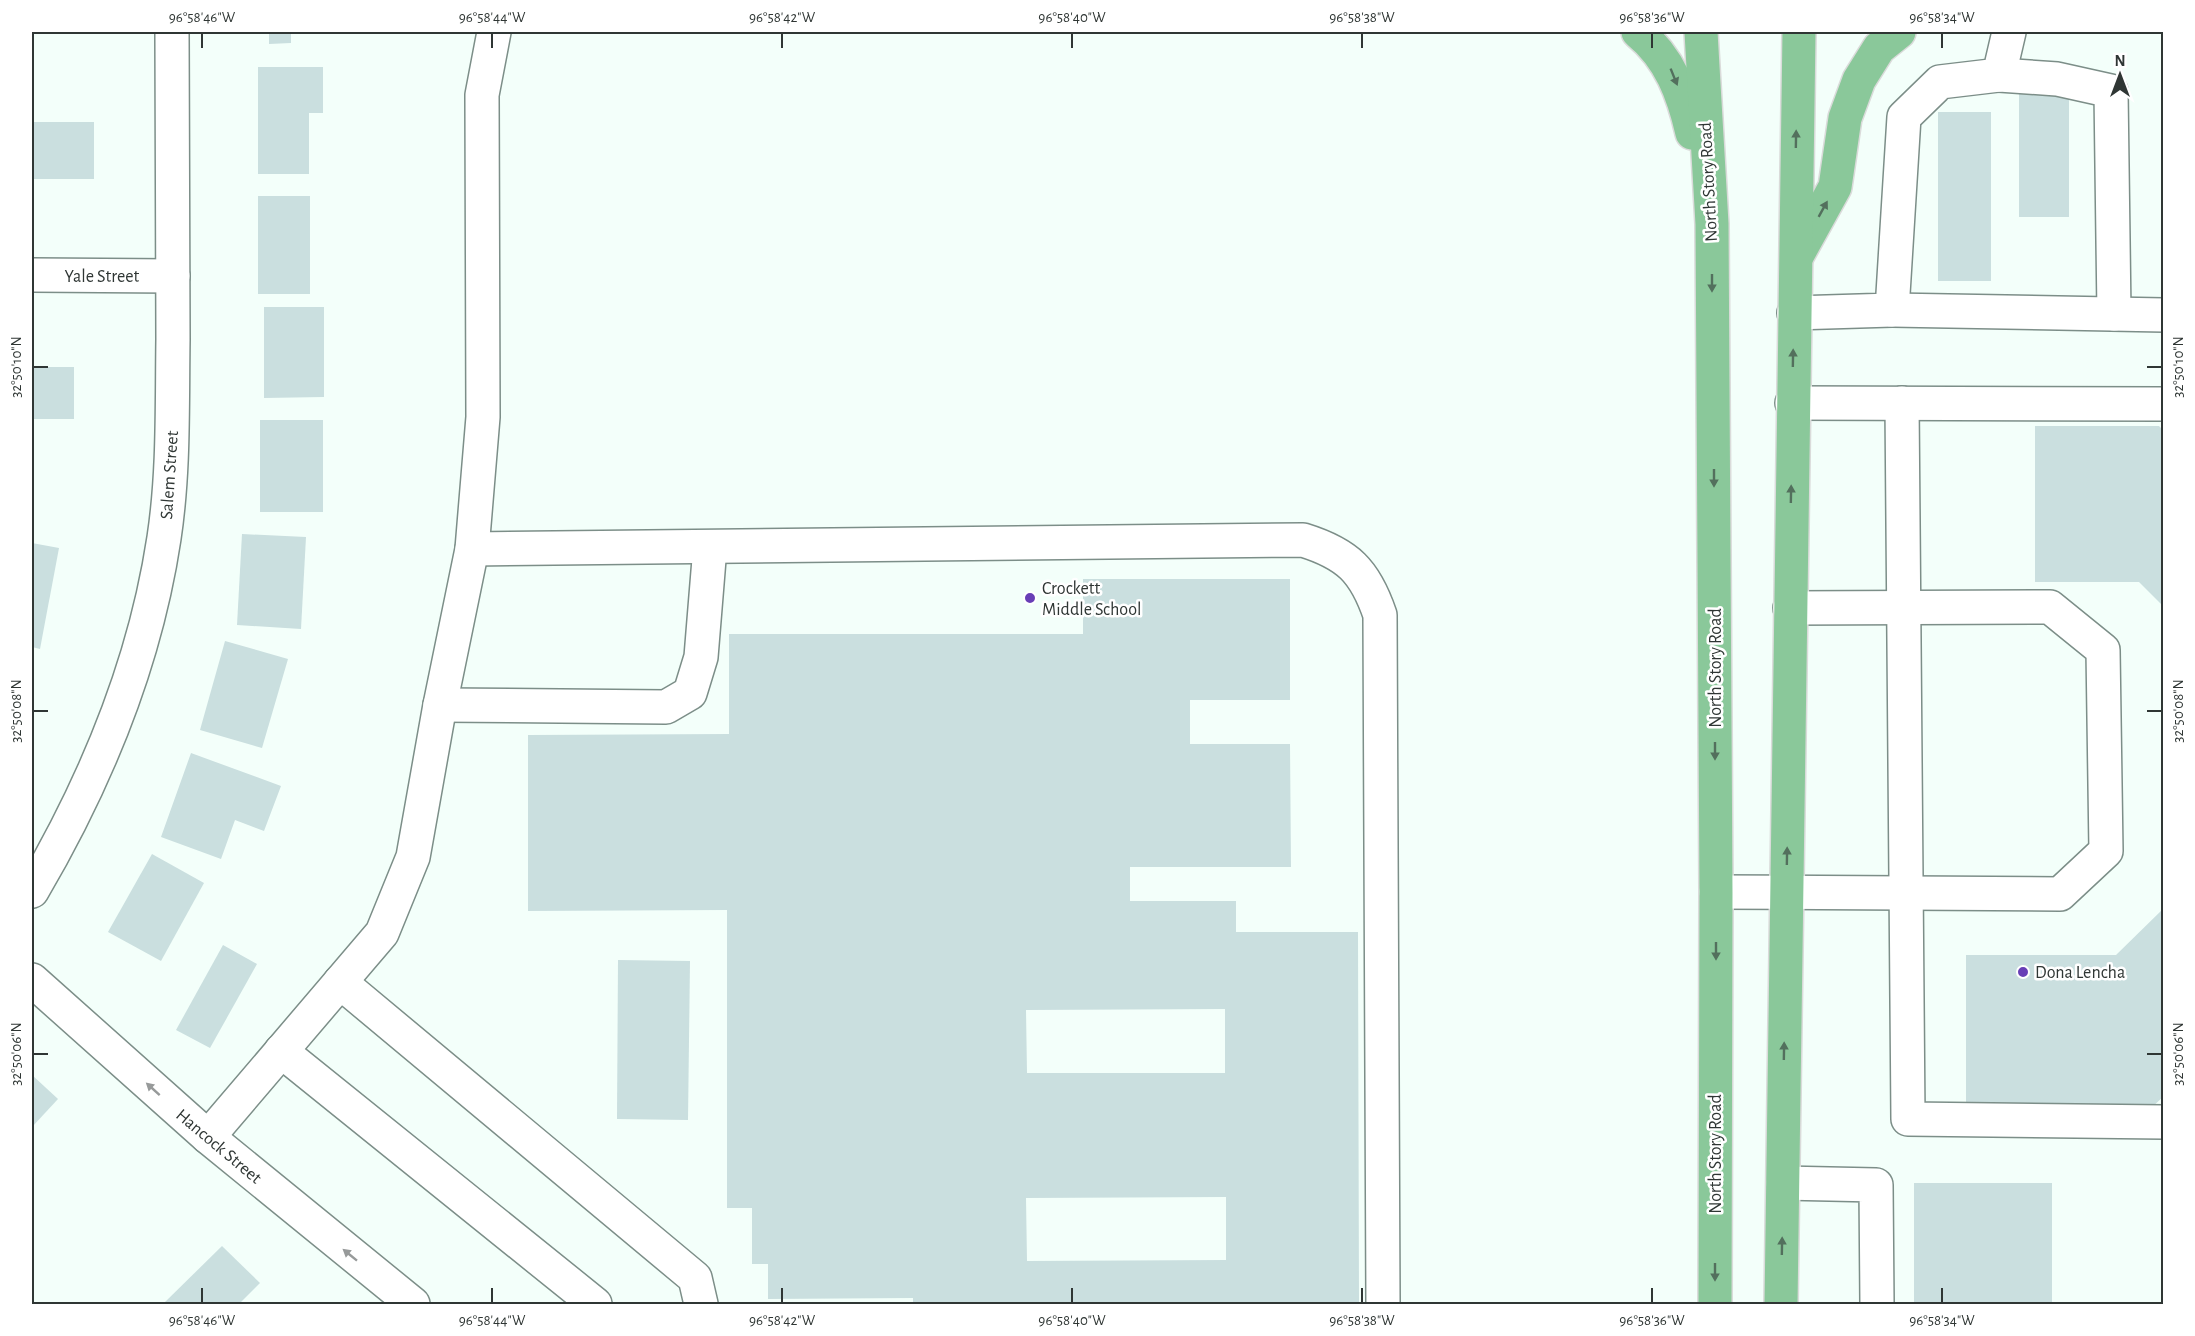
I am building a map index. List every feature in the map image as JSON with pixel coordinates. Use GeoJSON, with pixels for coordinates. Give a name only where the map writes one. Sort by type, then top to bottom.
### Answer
{"type":"FeatureCollection","features":[{"type":"Feature","properties":{"kind":"main road"},"geometry":{"type":"LineString","coordinates":[[1638,32],[1650,42],[1670,68],[1686,108],[1712,225]]}},
{"type":"Feature","properties":{"kind":"main road","name":"North Story Road"},"geometry":{"type":"LineString","coordinates":[[1701,32],[1712,225],[1716,892],[1715,1305]]}},
{"type":"Feature","properties":{"kind":"main road"},"geometry":{"type":"LineString","coordinates":[[1781,1305],[1799,32]]}},
{"type":"Feature","properties":{"kind":"main road"},"geometry":{"type":"LineString","coordinates":[[1795,260],[1835,187],[1845,118],[1859,80],[1879,48],[1899,32]]}},
{"type":"Feature","properties":{"kind":"street","name":"Salem Street"},"geometry":{"type":"LineString","coordinates":[[32,891],[67,831],[95,772],[133,668],[152,596],[170,488],[173,276],[172,32]]}},
{"type":"Feature","properties":{"kind":"street"},"geometry":{"type":"LineString","coordinates":[[208,1137],[382,933],[413,857],[440,705],[472,549],[483,417],[482,95],[494,32]]}},
{"type":"Feature","properties":{"kind":"street"},"geometry":{"type":"LineString","coordinates":[[1999,75],[2009,32]]}},
{"type":"Feature","properties":{"kind":"street"},"geometry":{"type":"LineString","coordinates":[[1892,310],[1904,117],[1940,82],[1999,75],[2056,79],[2111,91],[2114,314]]}},
{"type":"Feature","properties":{"kind":"street","name":"Yale Street"},"geometry":{"type":"LineString","coordinates":[[32,275],[173,276]]}},
{"type":"Feature","properties":{"kind":"street"},"geometry":{"type":"LineString","coordinates":[[1794,314],[1892,310],[2163,315]]}},
{"type":"Feature","properties":{"kind":"street"},"geometry":{"type":"LineString","coordinates":[[1792,402],[2163,404]]}},
{"type":"Feature","properties":{"kind":"street"},"geometry":{"type":"LineString","coordinates":[[1902,403],[1908,1119],[2163,1122]]}},
{"type":"Feature","properties":{"kind":"street"},"geometry":{"type":"LineString","coordinates":[[472,549],[1304,540],[1331,549],[1354,566],[1371,588],[1380,615],[1383,1305]]}},
{"type":"Feature","properties":{"kind":"street"},"geometry":{"type":"LineString","coordinates":[[440,705],[666,707],[690,693],[701,657],[710,547]]}},
{"type":"Feature","properties":{"kind":"street"},"geometry":{"type":"LineString","coordinates":[[1716,892],[2060,894],[2106,851],[2103,650],[2050,606],[1790,608]]}},
{"type":"Feature","properties":{"kind":"street","name":"Hancock Street"},"geometry":{"type":"LineString","coordinates":[[32,980],[208,1137],[377,1294],[413,1305]]}},
{"type":"Feature","properties":{"kind":"street"},"geometry":{"type":"LineString","coordinates":[[340,982],[696,1278],[701,1305]]}},
{"type":"Feature","properties":{"kind":"street"},"geometry":{"type":"LineString","coordinates":[[281,1051],[595,1305]]}},
{"type":"Feature","properties":{"kind":"street"},"geometry":{"type":"LineString","coordinates":[[1783,1183],[1876,1185],[1877,1305]]}},
{"type":"Feature","properties":{"kind":"building"},"geometry":{"type":"Polygon","coordinates":[[[269,32],[291,32],[291,43],[269,44],[269,32]]]}},
{"type":"Feature","properties":{"kind":"building"},"geometry":{"type":"Polygon","coordinates":[[[258,67],[323,67],[323,113],[309,113],[309,174],[258,174],[258,67]]]}},
{"type":"Feature","properties":{"kind":"building"},"geometry":{"type":"Polygon","coordinates":[[[2019,93],[2069,93],[2069,217],[2019,217],[2019,93]]]}},
{"type":"Feature","properties":{"kind":"building"},"geometry":{"type":"Polygon","coordinates":[[[1938,112],[1991,112],[1991,281],[1938,281],[1938,112]]]}},
{"type":"Feature","properties":{"kind":"building"},"geometry":{"type":"Polygon","coordinates":[[[32,122],[94,122],[94,179],[32,179],[32,122]]]}},
{"type":"Feature","properties":{"kind":"building"},"geometry":{"type":"Polygon","coordinates":[[[258,196],[310,196],[310,294],[258,294],[258,196]]]}},
{"type":"Feature","properties":{"kind":"building"},"geometry":{"type":"Polygon","coordinates":[[[264,307],[324,307],[324,397],[264,398],[264,307]]]}},
{"type":"Feature","properties":{"kind":"building"},"geometry":{"type":"Polygon","coordinates":[[[32,367],[74,367],[74,419],[32,419],[32,367]]]}},
{"type":"Feature","properties":{"kind":"building"},"geometry":{"type":"Polygon","coordinates":[[[260,420],[323,420],[323,512],[260,512],[260,420]]]}},
{"type":"Feature","properties":{"kind":"building"},"geometry":{"type":"Polygon","coordinates":[[[2035,426],[2159,426],[2164,431],[2164,607],[2139,582],[2035,582],[2035,426]]]}},
{"type":"Feature","properties":{"kind":"building"},"geometry":{"type":"Polygon","coordinates":[[[242,534],[306,537],[301,629],[237,625],[242,534]]]}},
{"type":"Feature","properties":{"kind":"building"},"geometry":{"type":"Polygon","coordinates":[[[32,543],[59,548],[40,649],[32,647],[32,543]]]}},
{"type":"Feature","properties":{"kind":"building"},"geometry":{"type":"Polygon","coordinates":[[[1083,579],[1290,579],[1290,700],[1190,700],[1190,744],[1290,744],[1291,867],[1130,867],[1130,901],[1236,901],[1236,932],[1358,932],[1359,1304],[913,1304],[913,1298],[768,1299],[768,1264],[752,1264],[752,1208],[727,1208],[727,910],[528,911],[528,735],[729,734],[729,634],[1083,634],[1083,579]],[[1225,1009],[1026,1010],[1027,1073],[1225,1073],[1225,1009]],[[1226,1197],[1026,1198],[1027,1261],[1226,1260],[1226,1197]]]}},
{"type":"Feature","properties":{"kind":"building"},"geometry":{"type":"Polygon","coordinates":[[[225,641],[288,659],[262,748],[200,730],[225,641]]]}},
{"type":"Feature","properties":{"kind":"building"},"geometry":{"type":"Polygon","coordinates":[[[191,753],[281,786],[264,831],[235,820],[221,859],[161,837],[191,753]]]}},
{"type":"Feature","properties":{"kind":"building"},"geometry":{"type":"Polygon","coordinates":[[[152,854],[204,883],[161,961],[108,932],[152,854]]]}},
{"type":"Feature","properties":{"kind":"building"},"geometry":{"type":"Polygon","coordinates":[[[2164,908],[2164,1096],[2150,1109],[1966,1109],[1966,955],[2116,955],[2164,908]]]}},
{"type":"Feature","properties":{"kind":"building"},"geometry":{"type":"Polygon","coordinates":[[[223,945],[257,964],[210,1048],[176,1030],[223,945]]]}},
{"type":"Feature","properties":{"kind":"building"},"geometry":{"type":"Polygon","coordinates":[[[618,960],[690,961],[688,1120],[617,1119],[618,960]]]}},
{"type":"Feature","properties":{"kind":"building"},"geometry":{"type":"Polygon","coordinates":[[[32,1075],[58,1099],[32,1127],[32,1075]]]}},
{"type":"Feature","properties":{"kind":"building"},"geometry":{"type":"Polygon","coordinates":[[[1914,1183],[2052,1183],[2052,1304],[1914,1304],[1914,1183]]]}},
{"type":"Feature","properties":{"kind":"building"},"geometry":{"type":"Polygon","coordinates":[[[222,1246],[260,1283],[239,1304],[163,1304],[222,1246]]]}},
{"type":"Feature","properties":{"kind":"place","name":"Crockett Middle School"},"geometry":{"type":"Point","coordinates":[1030,598]}},
{"type":"Feature","properties":{"kind":"place","name":"Dona Lencha"},"geometry":{"type":"Point","coordinates":[2023,972]}}]}
